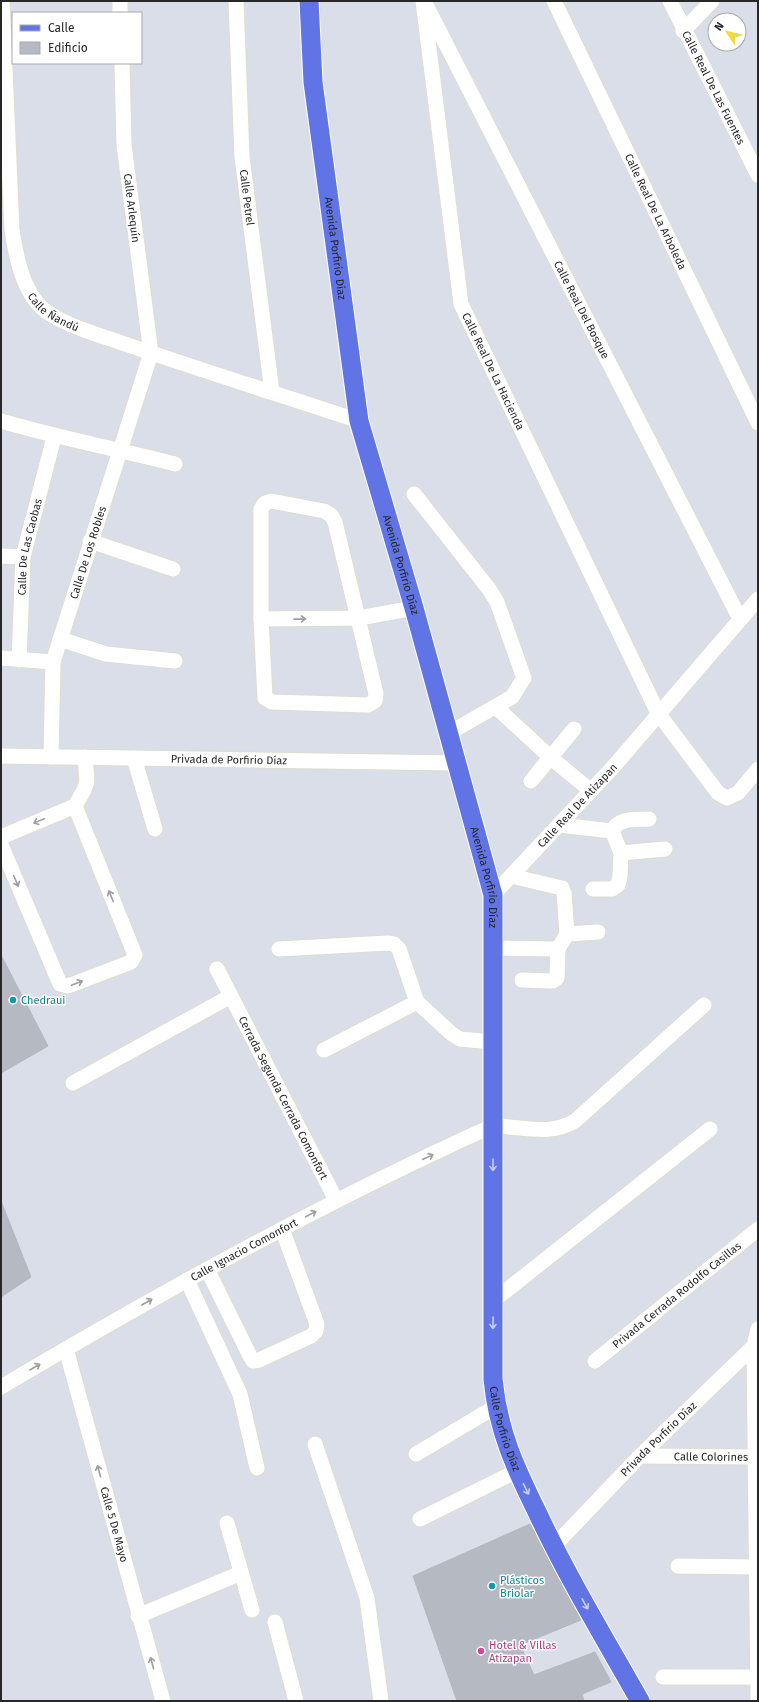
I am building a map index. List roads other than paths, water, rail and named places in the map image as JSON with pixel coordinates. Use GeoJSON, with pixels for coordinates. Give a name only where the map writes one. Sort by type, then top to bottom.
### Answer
{"type":"FeatureCollection","features":[{"type":"Feature","properties":{"kind":"main road","name":"Avenida Porfirio Díaz"},"geometry":{"type":"LineString","coordinates":[[310,1],[313,82],[359,420],[414,608],[494,895],[493,1126]]}},
{"type":"Feature","properties":{"kind":"main road","name":"Calle Porfirio Díaz"},"geometry":{"type":"LineString","coordinates":[[493,1126],[492,1379],[495,1407],[504,1440],[553,1547],[640,1701]]}},
{"type":"Feature","properties":{"kind":"street","name":"Calle Ñandú"},"geometry":{"type":"LineString","coordinates":[[2,1],[12,230],[16,256],[25,282],[38,304],[65,323],[151,353],[359,420]]}},
{"type":"Feature","properties":{"kind":"street"},"geometry":{"type":"LineString","coordinates":[[120,1],[120,12]]}},
{"type":"Feature","properties":{"kind":"street","name":"Calle Petrel"},"geometry":{"type":"LineString","coordinates":[[236,1],[242,157],[272,392]]}},
{"type":"Feature","properties":{"kind":"street","name":"Calle Real Del Bosque"},"geometry":{"type":"LineString","coordinates":[[423,1],[740,619]]}},
{"type":"Feature","properties":{"kind":"street","name":"Calle Real De La Hacienda"},"geometry":{"type":"LineString","coordinates":[[423,1],[461,304],[658,713],[718,793],[727,798],[738,793],[758,769]]}},
{"type":"Feature","properties":{"kind":"street","name":"Calle Real De La Arboleda"},"geometry":{"type":"LineString","coordinates":[[554,1],[758,423]]}},
{"type":"Feature","properties":{"kind":"street","name":"Calle Real De Las Fuentes"},"geometry":{"type":"LineString","coordinates":[[670,1],[683,30],[758,175]]}},
{"type":"Feature","properties":{"kind":"street"},"geometry":{"type":"LineString","coordinates":[[683,30],[712,1]]}},
{"type":"Feature","properties":{"kind":"street","name":"Calle Arlequín"},"geometry":{"type":"LineString","coordinates":[[122,64],[124,145],[151,353]]}},
{"type":"Feature","properties":{"kind":"street","name":"Calle De Los Robles"},"geometry":{"type":"LineString","coordinates":[[51,757],[53,662],[90,541],[151,353]]}},
{"type":"Feature","properties":{"kind":"street"},"geometry":{"type":"LineString","coordinates":[[1,421],[54,437],[119,450],[175,464]]}},
{"type":"Feature","properties":{"kind":"street","name":"Calle De Las Caobas"},"geometry":{"type":"LineString","coordinates":[[19,660],[23,557],[54,437]]}},
{"type":"Feature","properties":{"kind":"street"},"geometry":{"type":"LineString","coordinates":[[414,494],[489,588],[497,602],[524,678],[512,697],[449,733]]}},
{"type":"Feature","properties":{"kind":"street"},"geometry":{"type":"LineString","coordinates":[[271,501],[324,511],[331,515],[336,522],[358,618],[376,694],[374,701],[368,705],[272,702],[265,698],[261,619],[261,509],[265,503],[271,501]]}},
{"type":"Feature","properties":{"kind":"street"},"geometry":{"type":"LineString","coordinates":[[90,541],[173,569]]}},
{"type":"Feature","properties":{"kind":"street"},"geometry":{"type":"LineString","coordinates":[[1,556],[23,557]]}},
{"type":"Feature","properties":{"kind":"street","name":"Calle Real De Atizapan"},"geometry":{"type":"LineString","coordinates":[[494,895],[591,791],[758,599]]}},
{"type":"Feature","properties":{"kind":"street"},"geometry":{"type":"LineString","coordinates":[[261,619],[358,618],[414,608]]}},
{"type":"Feature","properties":{"kind":"street"},"geometry":{"type":"LineString","coordinates":[[60,639],[106,654],[175,661]]}},
{"type":"Feature","properties":{"kind":"street"},"geometry":{"type":"LineString","coordinates":[[1,658],[53,662]]}},
{"type":"Feature","properties":{"kind":"street"},"geometry":{"type":"LineString","coordinates":[[496,707],[550,757],[591,791]]}},
{"type":"Feature","properties":{"kind":"street"},"geometry":{"type":"LineString","coordinates":[[531,781],[574,729]]}},
{"type":"Feature","properties":{"kind":"street","name":"Privada de Porfirio Díaz"},"geometry":{"type":"LineString","coordinates":[[1,756],[457,764]]}},
{"type":"Feature","properties":{"kind":"street"},"geometry":{"type":"LineString","coordinates":[[1,837],[75,806],[87,781],[85,757]]}},
{"type":"Feature","properties":{"kind":"street"},"geometry":{"type":"LineString","coordinates":[[134,758],[155,829]]}},
{"type":"Feature","properties":{"kind":"street"},"geometry":{"type":"LineString","coordinates":[[1,845],[60,984],[68,986],[131,962],[135,955],[75,806]]}},
{"type":"Feature","properties":{"kind":"street"},"geometry":{"type":"LineString","coordinates":[[593,889],[612,889],[618,885],[621,853],[612,831],[615,825],[620,821],[649,819]]}},
{"type":"Feature","properties":{"kind":"street"},"geometry":{"type":"LineString","coordinates":[[559,825],[612,831]]}},
{"type":"Feature","properties":{"kind":"street"},"geometry":{"type":"LineString","coordinates":[[621,853],[665,849]]}},
{"type":"Feature","properties":{"kind":"street"},"geometry":{"type":"LineString","coordinates":[[511,876],[562,888],[564,893],[567,934],[558,949],[557,978],[553,981],[522,980]]}},
{"type":"Feature","properties":{"kind":"street"},"geometry":{"type":"LineString","coordinates":[[567,934],[598,932]]}},
{"type":"Feature","properties":{"kind":"street"},"geometry":{"type":"LineString","coordinates":[[279,949],[388,943],[394,944],[400,950],[417,1002],[452,1034],[460,1039],[493,1042]]}},
{"type":"Feature","properties":{"kind":"street"},"geometry":{"type":"LineString","coordinates":[[493,948],[558,949]]}},
{"type":"Feature","properties":{"kind":"street","name":"Cerrada Segunda Cerrada Comonfort"},"geometry":{"type":"LineString","coordinates":[[217,969],[336,1200]]}},
{"type":"Feature","properties":{"kind":"street"},"geometry":{"type":"LineString","coordinates":[[73,1083],[231,996]]}},
{"type":"Feature","properties":{"kind":"street"},"geometry":{"type":"LineString","coordinates":[[324,1050],[417,1002]]}},
{"type":"Feature","properties":{"kind":"street"},"geometry":{"type":"LineString","coordinates":[[493,1126],[551,1130],[569,1124],[704,1005]]}},
{"type":"Feature","properties":{"kind":"street","name":"Calle Ignacio Comonfort"},"geometry":{"type":"LineString","coordinates":[[1,1387],[187,1280],[336,1200],[493,1126]]}},
{"type":"Feature","properties":{"kind":"street"},"geometry":{"type":"LineString","coordinates":[[493,1301],[710,1129]]}},
{"type":"Feature","properties":{"kind":"street"},"geometry":{"type":"LineString","coordinates":[[207,1269],[253,1361],[259,1360],[311,1336],[316,1331],[317,1324],[282,1229]]}},
{"type":"Feature","properties":{"kind":"street","name":"Privada Cerrada Rodolfo Casillas"},"geometry":{"type":"LineString","coordinates":[[595,1361],[758,1229]]}},
{"type":"Feature","properties":{"kind":"street"},"geometry":{"type":"LineString","coordinates":[[187,1280],[240,1394],[257,1468]]}},
{"type":"Feature","properties":{"kind":"street"},"geometry":{"type":"LineString","coordinates":[[758,1329],[756,1346],[758,1701]]}},
{"type":"Feature","properties":{"kind":"street","name":"Privada Porfirio Díaz"},"geometry":{"type":"LineString","coordinates":[[553,1547],[640,1456],[756,1346]]}},
{"type":"Feature","properties":{"kind":"street","name":"Calle 5 De Mayo"},"geometry":{"type":"LineString","coordinates":[[66,1349],[138,1616],[163,1701]]}},
{"type":"Feature","properties":{"kind":"street"},"geometry":{"type":"LineString","coordinates":[[416,1454],[495,1407]]}},
{"type":"Feature","properties":{"kind":"street"},"geometry":{"type":"LineString","coordinates":[[315,1444],[367,1598],[381,1701]]}},
{"type":"Feature","properties":{"kind":"street","name":"Calle Colorines"},"geometry":{"type":"LineString","coordinates":[[640,1456],[757,1457]]}},
{"type":"Feature","properties":{"kind":"street"},"geometry":{"type":"LineString","coordinates":[[420,1519],[517,1471]]}},
{"type":"Feature","properties":{"kind":"street"},"geometry":{"type":"LineString","coordinates":[[227,1523],[252,1610]]}},
{"type":"Feature","properties":{"kind":"street"},"geometry":{"type":"LineString","coordinates":[[678,1566],[757,1567]]}},
{"type":"Feature","properties":{"kind":"street"},"geometry":{"type":"LineString","coordinates":[[138,1616],[241,1573]]}},
{"type":"Feature","properties":{"kind":"street"},"geometry":{"type":"LineString","coordinates":[[275,1622],[296,1701]]}},
{"type":"Feature","properties":{"kind":"street"},"geometry":{"type":"LineString","coordinates":[[663,1678],[758,1677]]}},
{"type":"Feature","properties":{"kind":"place","name":"Chedraui"},"geometry":{"type":"Point","coordinates":[13,1000]}},
{"type":"Feature","properties":{"kind":"place","name":"Plásticos Briolar"},"geometry":{"type":"Point","coordinates":[492,1586]}},
{"type":"Feature","properties":{"kind":"place","name":"Hotel & Villas Atizapan"},"geometry":{"type":"Point","coordinates":[481,1651]}}]}
